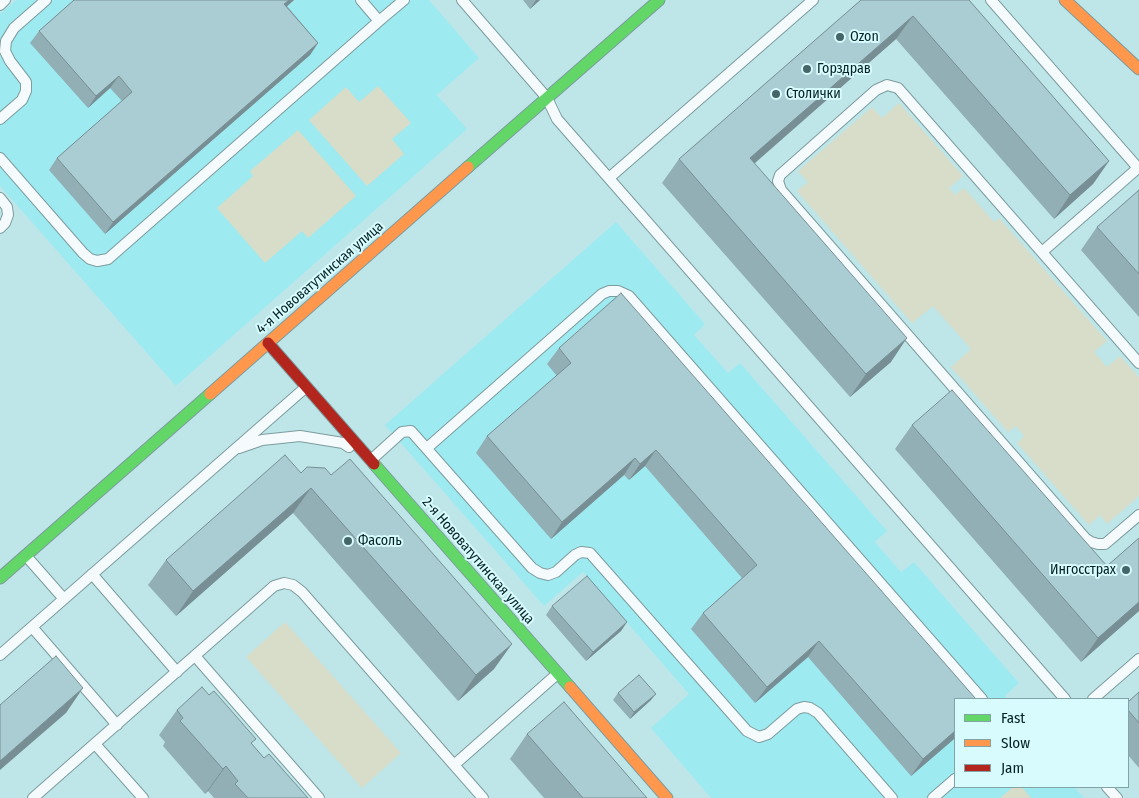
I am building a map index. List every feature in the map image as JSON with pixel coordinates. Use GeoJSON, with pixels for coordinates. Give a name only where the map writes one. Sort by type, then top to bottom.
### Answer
{"type":"FeatureCollection","features":[{"type":"Feature","properties":{"kind":"street","name":"4-я Нововатутинская улица"},"geometry":{"type":"LineString","coordinates":[[0,578],[659,0]]}},
{"type":"Feature","properties":{"kind":"street"},"geometry":{"type":"LineString","coordinates":[[1065,0],[1139,69]]}},
{"type":"Feature","properties":{"kind":"street","name":"2-я Нововатутинская улица"},"geometry":{"type":"LineString","coordinates":[[268,343],[667,798]]}},
{"type":"Feature","properties":{"kind":"lane"},"geometry":{"type":"LineString","coordinates":[[0,5],[5,0]]}},
{"type":"Feature","properties":{"kind":"lane"},"geometry":{"type":"LineString","coordinates":[[0,119],[22,100],[26,92],[26,82],[5,51],[6,41],[14,28],[46,0]]}},
{"type":"Feature","properties":{"kind":"lane"},"geometry":{"type":"LineString","coordinates":[[361,0],[379,21]]}},
{"type":"Feature","properties":{"kind":"lane"},"geometry":{"type":"LineString","coordinates":[[0,158],[82,253],[90,259],[98,261],[108,259],[404,0]]}},
{"type":"Feature","properties":{"kind":"lane"},"geometry":{"type":"LineString","coordinates":[[462,0],[547,98],[558,119],[1064,698]]}},
{"type":"Feature","properties":{"kind":"lane"},"geometry":{"type":"LineString","coordinates":[[609,178],[813,0]]}},
{"type":"Feature","properties":{"kind":"lane"},"geometry":{"type":"LineString","coordinates":[[991,0],[1138,168],[1042,252]]}},
{"type":"Feature","properties":{"kind":"lane"},"geometry":{"type":"LineString","coordinates":[[1139,363],[898,88],[882,86],[876,90],[780,175],[778,181],[781,190],[1086,539],[1098,544],[1105,544],[1139,515]]}},
{"type":"Feature","properties":{"kind":"lane"},"geometry":{"type":"LineString","coordinates":[[0,198],[7,207],[8,215],[5,224],[0,228]]}},
{"type":"Feature","properties":{"kind":"lane"},"geometry":{"type":"LineString","coordinates":[[427,448],[602,294],[609,291],[618,291],[629,296],[981,698]]}},
{"type":"Feature","properties":{"kind":"lane"},"geometry":{"type":"LineString","coordinates":[[0,655],[306,387]]}},
{"type":"Feature","properties":{"kind":"lane"},"geometry":{"type":"LineString","coordinates":[[234,450],[262,440],[300,436],[344,443],[370,459],[402,432],[411,431],[532,568],[548,575],[556,572],[575,555],[581,552],[590,553],[748,731],[759,736],[768,734],[797,709],[810,708],[818,713],[892,798]]}},
{"type":"Feature","properties":{"kind":"lane"},"geometry":{"type":"LineString","coordinates":[[26,555],[64,599]]}},
{"type":"Feature","properties":{"kind":"lane"},"geometry":{"type":"LineString","coordinates":[[92,574],[177,672]]}},
{"type":"Feature","properties":{"kind":"lane"},"geometry":{"type":"LineString","coordinates":[[33,798],[274,586],[284,583],[293,585],[302,592],[483,798]]}},
{"type":"Feature","properties":{"kind":"lane"},"geometry":{"type":"LineString","coordinates":[[32,627],[117,724]]}},
{"type":"Feature","properties":{"kind":"lane"},"geometry":{"type":"LineString","coordinates":[[195,656],[319,798]]}},
{"type":"Feature","properties":{"kind":"lane"},"geometry":{"type":"LineString","coordinates":[[1094,698],[1139,659]]}},
{"type":"Feature","properties":{"kind":"lane"},"geometry":{"type":"LineString","coordinates":[[454,765],[558,674]]}},
{"type":"Feature","properties":{"kind":"lane"},"geometry":{"type":"LineString","coordinates":[[95,744],[143,798]]}},
{"type":"Feature","properties":{"kind":"lane"},"geometry":{"type":"LineString","coordinates":[[933,798],[954,780]]}},
{"type":"Feature","properties":{"kind":"lane"},"geometry":{"type":"LineString","coordinates":[[1108,788],[1116,798]]}},
{"type":"Feature","properties":{"kind":"shaded area"},"geometry":{"type":"Polygon","coordinates":[[[16,0],[429,0],[479,58],[437,95],[467,129],[176,386],[0,186],[0,14],[16,0]]]}},
{"type":"Feature","properties":{"kind":"shaded area"},"geometry":{"type":"Polygon","coordinates":[[[616,222],[705,324],[694,335],[728,373],[740,363],[887,531],[875,542],[901,572],[914,562],[1019,683],[1005,696],[1007,698],[954,698],[954,788],[1075,788],[1084,798],[711,798],[651,728],[689,694],[583,572],[544,606],[385,425],[616,222]]]}},
{"type":"Feature","properties":{"kind":"green space"},"geometry":{"type":"Polygon","coordinates":[[[378,86],[411,123],[392,139],[404,154],[367,186],[309,120],[346,87],[359,102],[378,86]]]}},
{"type":"Feature","properties":{"kind":"green space"},"geometry":{"type":"Polygon","coordinates":[[[899,103],[963,176],[949,188],[955,195],[964,188],[994,222],[999,218],[1107,341],[1094,352],[1107,367],[1120,356],[1139,377],[1139,496],[1107,524],[1100,515],[1089,525],[1017,443],[1024,436],[1016,426],[1008,432],[951,367],[971,349],[933,306],[912,323],[797,191],[808,182],[798,171],[872,107],[882,118],[899,103]]]}},
{"type":"Feature","properties":{"kind":"green space"},"geometry":{"type":"Polygon","coordinates":[[[298,130],[356,196],[308,238],[302,231],[265,263],[217,208],[253,176],[250,171],[298,130]]]}},
{"type":"Feature","properties":{"kind":"green space"},"geometry":{"type":"Polygon","coordinates":[[[285,622],[401,753],[362,788],[246,657],[285,622]]]}},
{"type":"Feature","properties":{"kind":"green space"},"geometry":{"type":"Polygon","coordinates":[[[1012,788],[1023,788],[1031,798],[1000,798],[1012,788]]]}},
{"type":"Feature","properties":{"kind":"building"},"geometry":{"type":"Polygon","coordinates":[[[74,0],[289,0],[284,4],[318,43],[113,222],[57,158],[132,92],[119,76],[96,96],[39,31],[74,0]]]}},
{"type":"Feature","properties":{"kind":"building"},"geometry":{"type":"Polygon","coordinates":[[[861,0],[969,0],[1109,161],[1070,195],[913,16],[750,158],[907,338],[866,374],[679,159],[861,0]]]}},
{"type":"Feature","properties":{"kind":"building"},"geometry":{"type":"Polygon","coordinates":[[[1139,190],[1139,274],[1097,227],[1139,190]]]}},
{"type":"Feature","properties":{"kind":"building"},"geometry":{"type":"Polygon","coordinates":[[[621,293],[975,698],[954,698],[954,732],[923,759],[819,641],[767,687],[703,613],[757,565],[656,450],[640,464],[635,458],[562,522],[487,436],[571,363],[559,348],[621,293]]]}},
{"type":"Feature","properties":{"kind":"building"},"geometry":{"type":"Polygon","coordinates":[[[952,390],[1107,566],[1139,538],[1139,602],[1098,638],[912,425],[952,390]]]}},
{"type":"Feature","properties":{"kind":"building"},"geometry":{"type":"Polygon","coordinates":[[[285,455],[301,473],[307,467],[325,468],[331,475],[350,459],[512,644],[476,675],[311,488],[193,591],[166,560],[285,455]]]}},
{"type":"Feature","properties":{"kind":"building"},"geometry":{"type":"Polygon","coordinates":[[[587,576],[627,622],[593,652],[552,606],[587,576]]]}},
{"type":"Feature","properties":{"kind":"building"},"geometry":{"type":"Polygon","coordinates":[[[56,656],[83,688],[0,761],[0,705],[56,656]]]}},
{"type":"Feature","properties":{"kind":"building"},"geometry":{"type":"Polygon","coordinates":[[[639,675],[656,694],[634,712],[618,693],[639,675]]]}},
{"type":"Feature","properties":{"kind":"building"},"geometry":{"type":"Polygon","coordinates":[[[202,687],[209,695],[214,691],[256,739],[251,743],[264,758],[269,754],[308,798],[248,798],[235,784],[238,781],[226,766],[223,769],[180,721],[183,718],[177,710],[202,687]]]}},
{"type":"Feature","properties":{"kind":"building"},"geometry":{"type":"Polygon","coordinates":[[[1139,692],[1139,723],[1129,711],[1129,701],[1139,692]]]}},
{"type":"Feature","properties":{"kind":"building"},"geometry":{"type":"Polygon","coordinates":[[[564,702],[647,798],[583,798],[527,734],[564,702]]]}},
{"type":"Feature","properties":{"kind":"traffic: fast"},"geometry":{"type":"LineString","coordinates":[[468,167],[659,0]]}},
{"type":"Feature","properties":{"kind":"traffic: fast"},"geometry":{"type":"LineString","coordinates":[[0,578],[210,394]]}},
{"type":"Feature","properties":{"kind":"traffic: fast"},"geometry":{"type":"LineString","coordinates":[[374,464],[570,687]]}},
{"type":"Feature","properties":{"kind":"traffic: slow"},"geometry":{"type":"LineString","coordinates":[[1065,0],[1139,69]]}},
{"type":"Feature","properties":{"kind":"traffic: slow"},"geometry":{"type":"LineString","coordinates":[[210,394],[468,167]]}},
{"type":"Feature","properties":{"kind":"traffic: slow"},"geometry":{"type":"LineString","coordinates":[[570,687],[667,798]]}},
{"type":"Feature","properties":{"kind":"traffic: jam"},"geometry":{"type":"LineString","coordinates":[[268,343],[374,464]]}},
{"type":"Feature","properties":{"kind":"place","name":"Ozon"},"geometry":{"type":"Point","coordinates":[840,37]}},
{"type":"Feature","properties":{"kind":"place","name":"Горздрав"},"geometry":{"type":"Point","coordinates":[807,69]}},
{"type":"Feature","properties":{"kind":"place","name":"Столички"},"geometry":{"type":"Point","coordinates":[776,94]}},
{"type":"Feature","properties":{"kind":"place","name":"Фасоль"},"geometry":{"type":"Point","coordinates":[348,541]}},
{"type":"Feature","properties":{"kind":"place","name":"Ингосстрах"},"geometry":{"type":"Point","coordinates":[1126,570]}}]}
